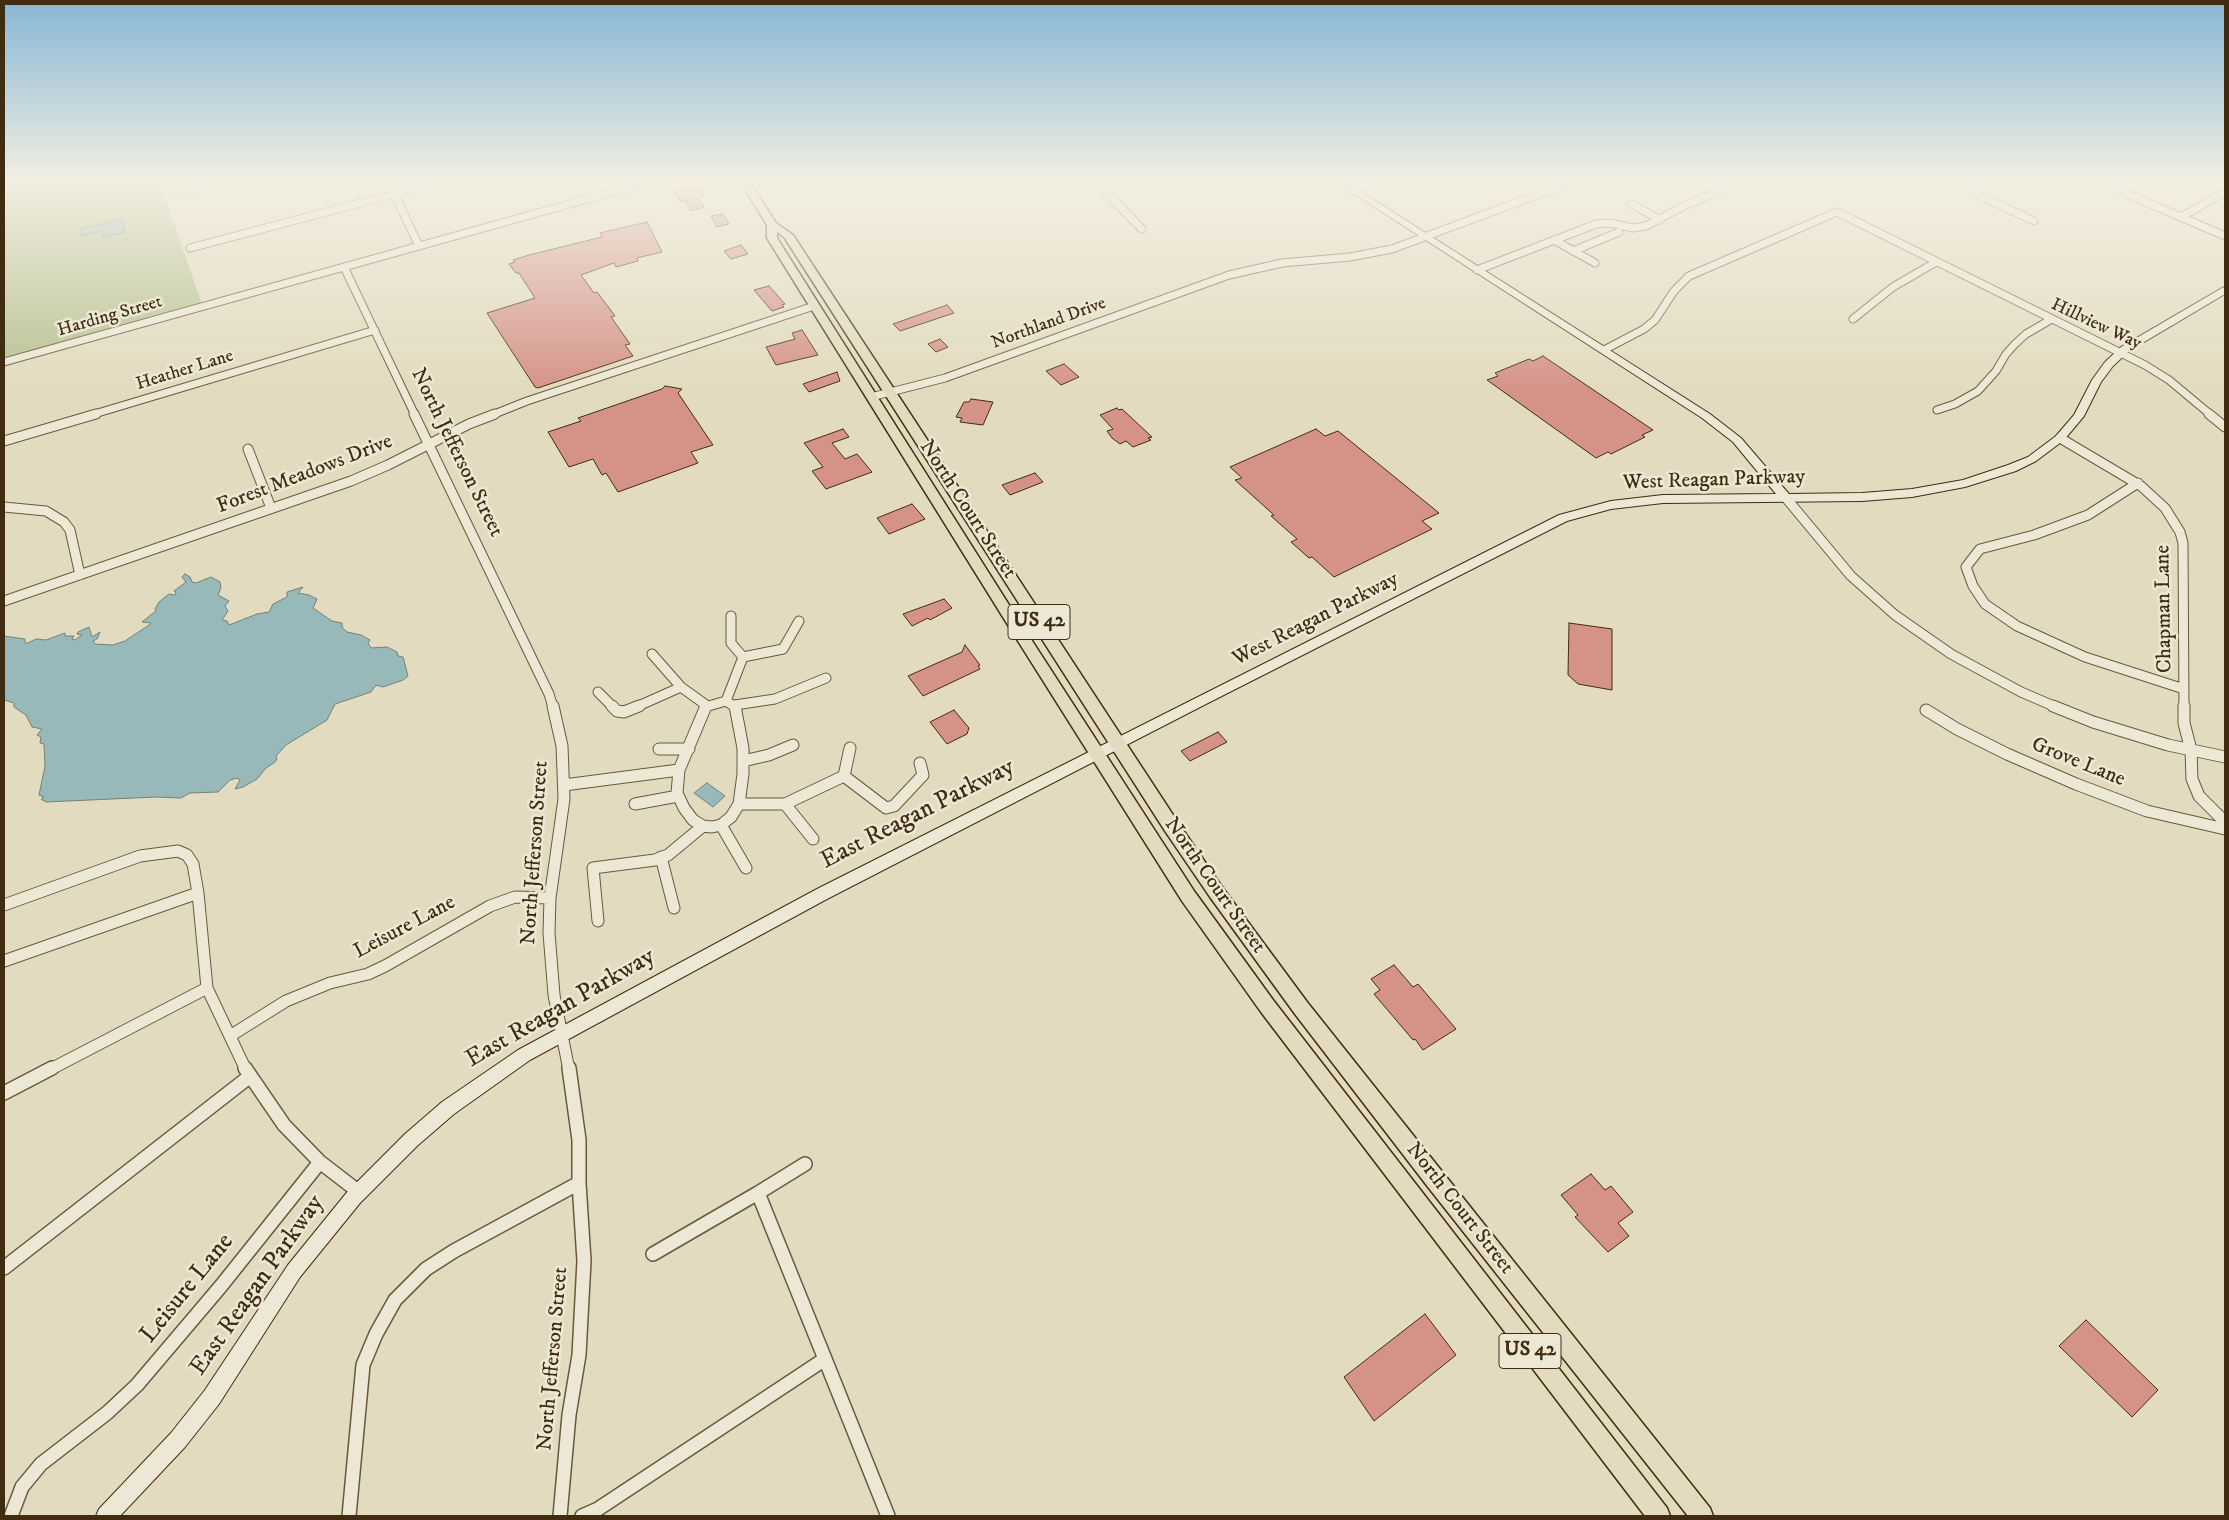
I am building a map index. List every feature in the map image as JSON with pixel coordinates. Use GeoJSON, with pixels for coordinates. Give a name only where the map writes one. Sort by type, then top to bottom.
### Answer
{"type":"FeatureCollection","features":[{"type":"Feature","properties":{"kind":"main road","name":"North Court Street"},"geometry":{"type":"LineString","coordinates":[[779,250],[1188,896],[1267,1006],[1659,1516]]}},
{"type":"Feature","properties":{"kind":"main road","name":"North Court Street"},"geometry":{"type":"LineString","coordinates":[[798,250],[1210,884],[1301,1008],[1702,1516]]}},
{"type":"Feature","properties":{"kind":"street","name":"Harding Street"},"geometry":{"type":"LineString","coordinates":[[4,362],[406,250]]}},
{"type":"Feature","properties":{"kind":"street","name":"Northland Drive"},"geometry":{"type":"LineString","coordinates":[[871,397],[954,374],[1228,275],[1282,263],[1370,254],[1384,250]]}},
{"type":"Feature","properties":{"kind":"street"},"geometry":{"type":"LineString","coordinates":[[1445,250],[1724,428],[1749,452],[1851,576],[1895,615],[1950,654],[2056,708],[2130,734],[2225,757]]}},
{"type":"Feature","properties":{"kind":"street"},"geometry":{"type":"LineString","coordinates":[[1477,270],[1529,250]]}},
{"type":"Feature","properties":{"kind":"street","name":"Hillview Way"},"geometry":{"type":"LineString","coordinates":[[1604,350],[1644,329],[1655,320],[1674,291],[1689,276],[1749,250]]}},
{"type":"Feature","properties":{"kind":"street","name":"Hillview Way"},"geometry":{"type":"LineString","coordinates":[[1912,250],[2157,372],[2225,427]]}},
{"type":"Feature","properties":{"kind":"street"},"geometry":{"type":"LineString","coordinates":[[1573,251],[1594,263]]}},
{"type":"Feature","properties":{"kind":"street"},"geometry":{"type":"LineString","coordinates":[[1854,319],[1903,280],[1936,262]]}},
{"type":"Feature","properties":{"kind":"street","name":"North Jefferson Street"},"geometry":{"type":"LineString","coordinates":[[344,267],[549,694],[562,746],[564,784],[561,831],[550,898],[549,933],[551,968],[572,1086],[579,1140],[579,1183],[584,1261],[581,1329],[569,1414],[560,1516]]}},
{"type":"Feature","properties":{"kind":"street","name":"West Reagan Parkway"},"geometry":{"type":"LineString","coordinates":[[1096,753],[1564,518],[1596,509],[1636,502],[1883,496],[1966,483],[2012,468],[2032,459],[2060,438],[2079,416],[2096,382],[2120,353],[2225,290]]}},
{"type":"Feature","properties":{"kind":"street","name":"Forest Meadows Drive"},"geometry":{"type":"LineString","coordinates":[[4,600],[351,481],[383,468],[476,420],[528,401],[814,306]]}},
{"type":"Feature","properties":{"kind":"street"},"geometry":{"type":"LineString","coordinates":[[1937,410],[1955,404],[1978,391],[1996,371],[2015,344],[2026,334],[2050,320]]}},
{"type":"Feature","properties":{"kind":"street","name":"Heather Lane"},"geometry":{"type":"LineString","coordinates":[[4,441],[375,330]]}},
{"type":"Feature","properties":{"kind":"street","name":"Chapman Lane"},"geometry":{"type":"LineString","coordinates":[[2060,438],[2138,483],[2165,508],[2174,520],[2183,543],[2184,723],[2190,750],[2192,779],[2199,796],[2225,822]]}},
{"type":"Feature","properties":{"kind":"street"},"geometry":{"type":"LineString","coordinates":[[248,449],[271,508]]}},
{"type":"Feature","properties":{"kind":"street"},"geometry":{"type":"LineString","coordinates":[[2138,483],[2088,516],[2034,535],[1980,549],[1966,567],[1973,586],[1985,604],[2017,626],[2085,657],[2184,689]]}},
{"type":"Feature","properties":{"kind":"street"},"geometry":{"type":"LineString","coordinates":[[4,507],[46,511],[64,522],[70,530],[80,574]]}},
{"type":"Feature","properties":{"kind":"street"},"geometry":{"type":"LineString","coordinates":[[731,616],[731,643],[743,657]]}},
{"type":"Feature","properties":{"kind":"street"},"geometry":{"type":"LineString","coordinates":[[743,657],[783,649],[799,621]]}},
{"type":"Feature","properties":{"kind":"street"},"geometry":{"type":"LineString","coordinates":[[652,654],[682,687],[706,705],[775,698],[826,678]]}},
{"type":"Feature","properties":{"kind":"street"},"geometry":{"type":"LineString","coordinates":[[706,705],[679,770],[678,796],[684,808],[694,820],[703,826],[712,827],[721,825],[731,817],[738,804],[743,761],[742,748],[730,703],[743,657]]}},
{"type":"Feature","properties":{"kind":"street"},"geometry":{"type":"LineString","coordinates":[[598,692],[617,711],[624,712],[682,687]]}},
{"type":"Feature","properties":{"kind":"street","name":"Grove Lane"},"geometry":{"type":"LineString","coordinates":[[1926,710],[1957,729],[2006,754],[2076,784],[2147,810],[2225,829]]}},
{"type":"Feature","properties":{"kind":"street"},"geometry":{"type":"LineString","coordinates":[[743,761],[769,755],[793,745]]}},
{"type":"Feature","properties":{"kind":"street"},"geometry":{"type":"LineString","coordinates":[[844,776],[850,748]]}},
{"type":"Feature","properties":{"kind":"street"},"geometry":{"type":"LineString","coordinates":[[659,749],[689,749]]}},
{"type":"Feature","properties":{"kind":"street","name":"East Reagan Parkway"},"geometry":{"type":"LineString","coordinates":[[106,1516],[178,1440],[212,1397],[247,1346],[294,1271],[359,1192],[411,1140],[448,1108],[501,1070],[562,1033],[724,949],[822,894],[1096,753]]}},
{"type":"Feature","properties":{"kind":"street"},"geometry":{"type":"LineString","coordinates":[[844,776],[886,808],[894,806],[917,783],[923,775],[920,764]]}},
{"type":"Feature","properties":{"kind":"street"},"geometry":{"type":"LineString","coordinates":[[564,784],[679,770]]}},
{"type":"Feature","properties":{"kind":"street"},"geometry":{"type":"LineString","coordinates":[[738,804],[785,804],[844,776]]}},
{"type":"Feature","properties":{"kind":"street"},"geometry":{"type":"LineString","coordinates":[[635,804],[678,796]]}},
{"type":"Feature","properties":{"kind":"street"},"geometry":{"type":"LineString","coordinates":[[785,804],[812,839]]}},
{"type":"Feature","properties":{"kind":"street"},"geometry":{"type":"LineString","coordinates":[[721,825],[746,868]]}},
{"type":"Feature","properties":{"kind":"street"},"geometry":{"type":"LineString","coordinates":[[598,921],[593,868],[661,857],[668,854],[703,826]]}},
{"type":"Feature","properties":{"kind":"street"},"geometry":{"type":"LineString","coordinates":[[4,905],[140,856],[178,851],[187,855],[193,864],[198,893],[207,988],[249,1077],[284,1125],[320,1162],[359,1192]]}},
{"type":"Feature","properties":{"kind":"street"},"geometry":{"type":"LineString","coordinates":[[661,857],[674,908]]}},
{"type":"Feature","properties":{"kind":"street"},"geometry":{"type":"LineString","coordinates":[[4,961],[198,893]]}},
{"type":"Feature","properties":{"kind":"street","name":"Leisure Lane"},"geometry":{"type":"LineString","coordinates":[[230,1036],[286,1001],[330,982],[368,974],[385,966],[490,906],[515,897],[550,898]]}},
{"type":"Feature","properties":{"kind":"street"},"geometry":{"type":"LineString","coordinates":[[4,1093],[207,988]]}},
{"type":"Feature","properties":{"kind":"street"},"geometry":{"type":"LineString","coordinates":[[4,1268],[249,1077]]}},
{"type":"Feature","properties":{"kind":"street","name":"Leisure Lane"},"geometry":{"type":"LineString","coordinates":[[11,1516],[22,1487],[41,1464],[137,1386],[221,1286],[320,1162]]}},
{"type":"Feature","properties":{"kind":"street"},"geometry":{"type":"LineString","coordinates":[[653,1254],[806,1164]]}},
{"type":"Feature","properties":{"kind":"street"},"geometry":{"type":"LineString","coordinates":[[349,1516],[363,1365],[376,1334],[395,1300],[426,1269],[579,1183]]}},
{"type":"Feature","properties":{"kind":"street"},"geometry":{"type":"LineString","coordinates":[[758,1193],[888,1516]]}},
{"type":"Feature","properties":{"kind":"street"},"geometry":{"type":"LineString","coordinates":[[582,1516],[598,1509],[825,1359]]}},
{"type":"Feature","properties":{"kind":"green space"},"geometry":{"type":"Polygon","coordinates":[[[4,250],[183,250],[202,304],[4,358],[4,250]]]}},
{"type":"Feature","properties":{"kind":"water"},"geometry":{"type":"Polygon","coordinates":[[[185,574],[190,577],[192,582],[196,583],[211,577],[220,582],[221,588],[218,595],[229,601],[225,606],[228,611],[222,620],[227,621],[229,625],[257,614],[269,612],[273,604],[287,597],[287,592],[303,587],[298,593],[317,599],[313,608],[332,621],[342,623],[342,627],[347,632],[361,635],[370,640],[368,643],[371,648],[387,647],[397,652],[398,656],[403,657],[408,676],[403,680],[383,687],[376,685],[371,692],[335,704],[327,720],[286,745],[276,756],[275,762],[266,768],[257,779],[243,787],[235,789],[240,780],[237,778],[230,780],[218,792],[190,793],[181,798],[156,797],[46,802],[41,799],[44,797],[39,795],[45,766],[44,744],[40,743],[41,737],[37,735],[42,729],[32,727],[26,715],[14,707],[14,703],[4,700],[4,636],[25,639],[25,643],[28,643],[36,639],[46,640],[65,633],[65,636],[74,636],[72,639],[75,640],[82,635],[77,634],[78,632],[89,627],[92,637],[100,632],[97,639],[93,641],[95,644],[113,645],[125,641],[151,623],[142,622],[156,611],[155,609],[159,602],[169,594],[175,595],[176,592],[174,591],[186,582],[182,577],[185,574]]]}},
{"type":"Feature","properties":{"kind":"water"},"geometry":{"type":"Polygon","coordinates":[[[707,783],[725,796],[713,807],[694,793],[707,783]]]}},
{"type":"Feature","properties":{"kind":"building"},"geometry":{"type":"Polygon","coordinates":[[[550,250],[661,250],[662,252],[637,258],[638,261],[616,267],[614,263],[581,275],[615,316],[611,317],[630,344],[625,345],[633,356],[538,388],[535,387],[487,313],[535,298],[519,273],[516,273],[509,264],[515,262],[513,260],[550,250]]]}},
{"type":"Feature","properties":{"kind":"building"},"geometry":{"type":"Polygon","coordinates":[[[745,250],[748,254],[731,259],[724,251],[745,250]]]}},
{"type":"Feature","properties":{"kind":"building"},"geometry":{"type":"Polygon","coordinates":[[[769,286],[785,304],[782,305],[784,307],[772,311],[754,290],[769,286]]]}},
{"type":"Feature","properties":{"kind":"building"},"geometry":{"type":"Polygon","coordinates":[[[947,305],[954,313],[900,331],[893,324],[947,305]]]}},
{"type":"Feature","properties":{"kind":"building"},"geometry":{"type":"Polygon","coordinates":[[[802,330],[818,355],[776,365],[766,347],[795,339],[792,333],[802,330]]]}},
{"type":"Feature","properties":{"kind":"building"},"geometry":{"type":"Polygon","coordinates":[[[940,339],[948,347],[936,352],[928,344],[940,339]]]}},
{"type":"Feature","properties":{"kind":"building"},"geometry":{"type":"Polygon","coordinates":[[[1543,356],[1653,430],[1642,435],[1645,437],[1611,454],[1608,452],[1596,458],[1487,380],[1498,376],[1495,373],[1529,359],[1533,361],[1543,356]]]}},
{"type":"Feature","properties":{"kind":"building"},"geometry":{"type":"Polygon","coordinates":[[[1064,364],[1079,377],[1061,385],[1046,371],[1064,364]]]}},
{"type":"Feature","properties":{"kind":"building"},"geometry":{"type":"Polygon","coordinates":[[[837,372],[840,381],[809,392],[803,384],[837,372]]]}},
{"type":"Feature","properties":{"kind":"building"},"geometry":{"type":"Polygon","coordinates":[[[665,386],[682,389],[678,393],[713,445],[691,452],[698,463],[618,492],[606,473],[602,475],[593,459],[569,467],[548,432],[581,421],[578,418],[662,389],[665,386]]]}},
{"type":"Feature","properties":{"kind":"building"},"geometry":{"type":"Polygon","coordinates":[[[971,399],[993,402],[983,425],[960,422],[962,418],[956,417],[964,402],[969,402],[971,399]]]}},
{"type":"Feature","properties":{"kind":"building"},"geometry":{"type":"Polygon","coordinates":[[[1117,408],[1119,410],[1122,409],[1152,437],[1148,438],[1151,440],[1133,447],[1126,441],[1120,444],[1112,438],[1107,431],[1113,429],[1100,415],[1117,408]]]}},
{"type":"Feature","properties":{"kind":"building"},"geometry":{"type":"Polygon","coordinates":[[[843,429],[849,437],[832,443],[845,459],[857,454],[872,472],[826,489],[812,471],[823,467],[804,443],[843,429]]]}},
{"type":"Feature","properties":{"kind":"building"},"geometry":{"type":"Polygon","coordinates":[[[1316,429],[1325,436],[1338,431],[1439,513],[1422,521],[1432,529],[1334,577],[1312,557],[1309,558],[1291,542],[1297,539],[1271,516],[1274,515],[1235,480],[1242,478],[1230,467],[1316,429]]]}},
{"type":"Feature","properties":{"kind":"building"},"geometry":{"type":"Polygon","coordinates":[[[1035,473],[1043,482],[1010,495],[1002,485],[1035,473]]]}},
{"type":"Feature","properties":{"kind":"building"},"geometry":{"type":"Polygon","coordinates":[[[912,504],[925,519],[889,534],[877,518],[912,504]]]}},
{"type":"Feature","properties":{"kind":"building"},"geometry":{"type":"Polygon","coordinates":[[[944,599],[952,608],[930,620],[928,618],[912,626],[903,614],[944,599]]]}},
{"type":"Feature","properties":{"kind":"building"},"geometry":{"type":"Polygon","coordinates":[[[1569,623],[1612,629],[1612,690],[1578,684],[1568,675],[1569,623]]]}},
{"type":"Feature","properties":{"kind":"building"},"geometry":{"type":"Polygon","coordinates":[[[965,645],[980,665],[978,666],[980,669],[923,696],[908,676],[962,652],[965,645]]]}},
{"type":"Feature","properties":{"kind":"building"},"geometry":{"type":"Polygon","coordinates":[[[954,710],[969,728],[967,734],[947,744],[930,722],[954,710]]]}},
{"type":"Feature","properties":{"kind":"building"},"geometry":{"type":"Polygon","coordinates":[[[1218,732],[1227,742],[1190,761],[1181,751],[1218,732]]]}},
{"type":"Feature","properties":{"kind":"building"},"geometry":{"type":"Polygon","coordinates":[[[1394,965],[1413,987],[1418,984],[1456,1029],[1423,1050],[1374,994],[1380,990],[1371,979],[1394,965]]]}},
{"type":"Feature","properties":{"kind":"building"},"geometry":{"type":"Polygon","coordinates":[[[1591,1174],[1605,1190],[1611,1186],[1633,1212],[1618,1223],[1629,1236],[1608,1252],[1575,1217],[1578,1215],[1561,1195],[1591,1174]]]}},
{"type":"Feature","properties":{"kind":"building"},"geometry":{"type":"Polygon","coordinates":[[[1425,1314],[1456,1355],[1374,1421],[1344,1377],[1425,1314]]]}},
{"type":"Feature","properties":{"kind":"building"},"geometry":{"type":"Polygon","coordinates":[[[2086,1320],[2158,1390],[2132,1417],[2059,1346],[2086,1320]]]}}]}
